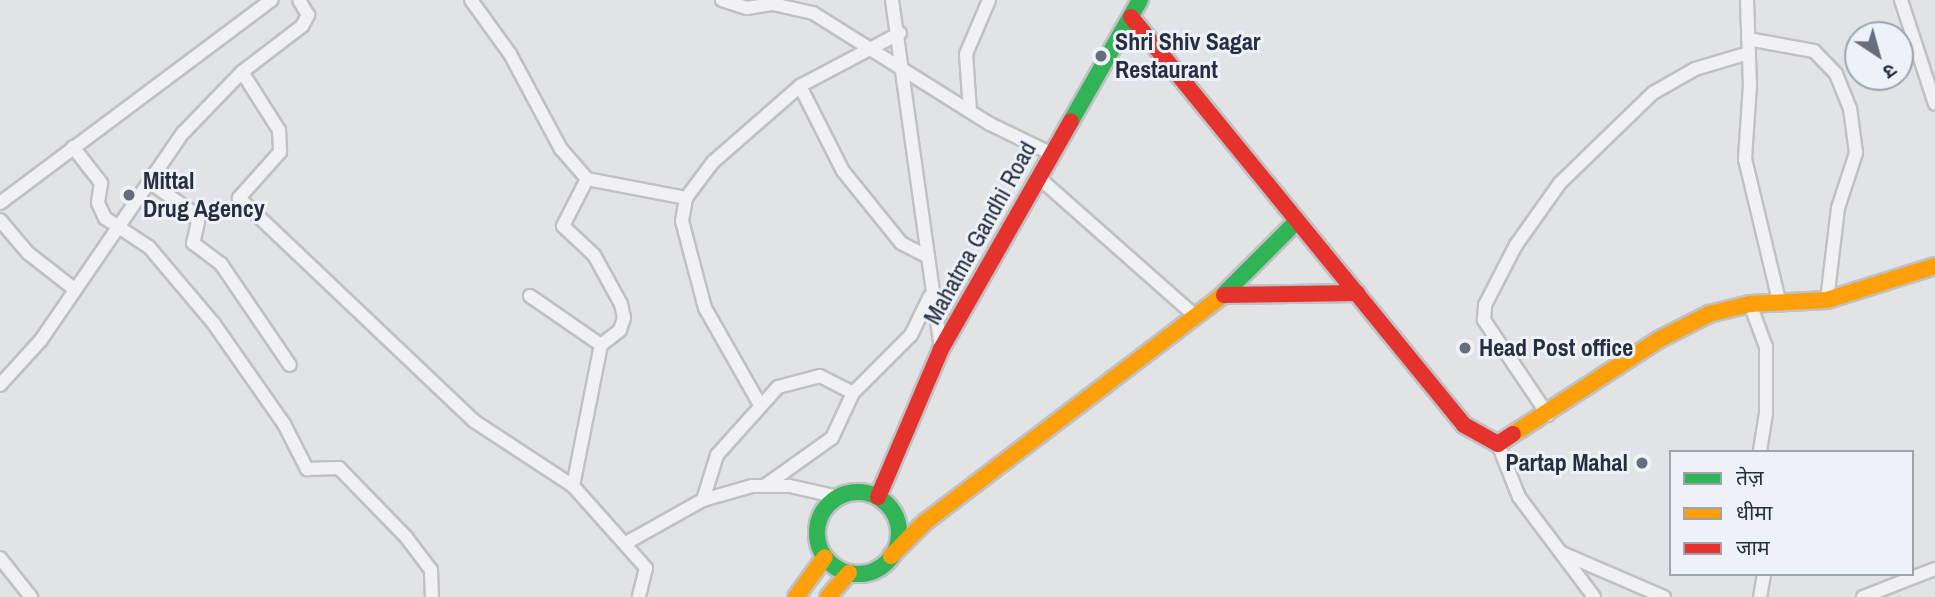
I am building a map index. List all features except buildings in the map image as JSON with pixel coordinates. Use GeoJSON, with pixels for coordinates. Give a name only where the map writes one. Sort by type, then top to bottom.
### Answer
{"type":"FeatureCollection","features":[{"type":"Feature","properties":{"kind":"street"},"geometry":{"type":"LineString","coordinates":[[0,203],[271,0]]}},
{"type":"Feature","properties":{"kind":"street"},"geometry":{"type":"LineString","coordinates":[[0,386],[40,340],[73,288],[122,225],[183,133],[242,72],[302,26],[308,15],[299,0]]}},
{"type":"Feature","properties":{"kind":"street"},"geometry":{"type":"LineString","coordinates":[[471,0],[510,54],[561,149],[587,179],[686,198]]}},
{"type":"Feature","properties":{"kind":"street"},"geometry":{"type":"LineString","coordinates":[[722,0],[747,8],[773,4],[813,13],[970,111],[1050,153]]}},
{"type":"Feature","properties":{"kind":"street"},"geometry":{"type":"LineString","coordinates":[[892,0],[900,33],[928,257],[930,296],[941,349]]}},
{"type":"Feature","properties":{"kind":"street"},"geometry":{"type":"LineString","coordinates":[[970,111],[966,54],[989,0]]}},
{"type":"Feature","properties":{"kind":"street","name":"Mahatma Gandhi Road"},"geometry":{"type":"LineString","coordinates":[[878,497],[941,349],[1050,153],[1140,0]]}},
{"type":"Feature","properties":{"kind":"street"},"geometry":{"type":"LineString","coordinates":[[1747,0],[1749,53],[1745,159],[1779,301]]}},
{"type":"Feature","properties":{"kind":"street"},"geometry":{"type":"LineString","coordinates":[[1901,0],[1933,88],[1935,104]]}},
{"type":"Feature","properties":{"kind":"street"},"geometry":{"type":"LineString","coordinates":[[1131,17],[1464,425],[1498,444],[1511,483],[1594,597]]}},
{"type":"Feature","properties":{"kind":"street"},"geometry":{"type":"LineString","coordinates":[[759,403],[705,308],[682,221],[686,198],[713,162],[800,86],[871,51],[900,33]]}},
{"type":"Feature","properties":{"kind":"street"},"geometry":{"type":"LineString","coordinates":[[1748,39],[1814,51],[1836,74],[1850,108],[1856,153],[1838,208],[1827,300]]}},
{"type":"Feature","properties":{"kind":"street"},"geometry":{"type":"LineString","coordinates":[[1548,415],[1484,320],[1485,305],[1516,244],[1560,183],[1653,93],[1695,69],[1749,53]]}},
{"type":"Feature","properties":{"kind":"street"},"geometry":{"type":"LineString","coordinates":[[242,72],[279,130],[280,152],[239,198],[474,421],[573,486],[646,568],[639,597]]}},
{"type":"Feature","properties":{"kind":"street"},"geometry":{"type":"LineString","coordinates":[[800,86],[843,171],[901,243],[928,257]]}},
{"type":"Feature","properties":{"kind":"street"},"geometry":{"type":"LineString","coordinates":[[73,147],[101,183],[98,203],[105,218],[122,225],[149,247],[214,324],[284,424],[307,469],[339,468],[406,537],[431,570],[432,597]]}},
{"type":"Feature","properties":{"kind":"street"},"geometry":{"type":"LineString","coordinates":[[1038,177],[1196,317]]}},
{"type":"Feature","properties":{"kind":"street"},"geometry":{"type":"LineString","coordinates":[[573,486],[601,345],[620,330],[621,304],[594,255],[563,226],[587,179]]}},
{"type":"Feature","properties":{"kind":"street"},"geometry":{"type":"LineString","coordinates":[[151,183],[189,210],[198,222],[194,243],[221,264],[290,365]]}},
{"type":"Feature","properties":{"kind":"street"},"geometry":{"type":"LineString","coordinates":[[0,220],[28,253],[73,288]]}},
{"type":"Feature","properties":{"kind":"street"},"geometry":{"type":"LineString","coordinates":[[838,497],[820,520],[818,539],[825,557],[849,573],[868,572],[891,556],[924,523],[1224,295],[1297,221]]}},
{"type":"Feature","properties":{"kind":"street"},"geometry":{"type":"LineString","coordinates":[[1498,444],[1548,415],[1660,339],[1709,314],[1750,304],[1827,300],[1935,266]]}},
{"type":"Feature","properties":{"kind":"street"},"geometry":{"type":"LineString","coordinates":[[1224,295],[1357,293]]}},
{"type":"Feature","properties":{"kind":"street"},"geometry":{"type":"LineString","coordinates":[[530,296],[601,345]]}},
{"type":"Feature","properties":{"kind":"street"},"geometry":{"type":"LineString","coordinates":[[626,543],[703,500],[766,485],[832,438],[853,393],[911,335],[930,296]]}},
{"type":"Feature","properties":{"kind":"street"},"geometry":{"type":"LineString","coordinates":[[1750,304],[1766,347],[1766,413],[1759,450]]}},
{"type":"Feature","properties":{"kind":"street"},"geometry":{"type":"LineString","coordinates":[[703,500],[717,455],[759,403],[785,383],[810,376],[853,393]]}},
{"type":"Feature","properties":{"kind":"street"},"geometry":{"type":"LineString","coordinates":[[766,485],[838,497],[858,492],[878,497],[897,520],[899,539],[891,556]]}},
{"type":"Feature","properties":{"kind":"street"},"geometry":{"type":"LineString","coordinates":[[1561,553],[1664,597]]}},
{"type":"Feature","properties":{"kind":"street"},"geometry":{"type":"LineString","coordinates":[[796,597],[825,557]]}},
{"type":"Feature","properties":{"kind":"street"},"geometry":{"type":"LineString","coordinates":[[0,558],[31,597]]}},
{"type":"Feature","properties":{"kind":"street"},"geometry":{"type":"LineString","coordinates":[[1863,597],[1935,569]]}},
{"type":"Feature","properties":{"kind":"street"},"geometry":{"type":"LineString","coordinates":[[828,597],[849,573]]}},
{"type":"Feature","properties":{"kind":"street"},"geometry":{"type":"LineString","coordinates":[[1760,597],[1764,576]]}},
{"type":"Feature","properties":{"kind":"traffic: fast"},"geometry":{"type":"LineString","coordinates":[[1071,121],[1140,0]]}},
{"type":"Feature","properties":{"kind":"traffic: fast"},"geometry":{"type":"LineString","coordinates":[[1222,296],[1297,221]]}},
{"type":"Feature","properties":{"kind":"traffic: fast"},"geometry":{"type":"LineString","coordinates":[[858,492],[874,496],[887,504],[895,517],[899,533],[895,549],[887,562],[874,570],[858,574],[842,570],[829,562],[821,549],[817,533],[821,517],[829,504],[842,496],[858,492]]}},
{"type":"Feature","properties":{"kind":"traffic: slow"},"geometry":{"type":"LineString","coordinates":[[1513,434],[1660,339],[1709,314],[1750,304],[1827,300],[1935,266]]}},
{"type":"Feature","properties":{"kind":"traffic: slow"},"geometry":{"type":"LineString","coordinates":[[891,556],[924,523],[1222,296]]}},
{"type":"Feature","properties":{"kind":"traffic: slow"},"geometry":{"type":"LineString","coordinates":[[796,597],[825,557]]}},
{"type":"Feature","properties":{"kind":"traffic: slow"},"geometry":{"type":"LineString","coordinates":[[828,597],[849,573]]}},
{"type":"Feature","properties":{"kind":"traffic: jam"},"geometry":{"type":"LineString","coordinates":[[1131,17],[1464,425],[1498,444],[1513,434]]}},
{"type":"Feature","properties":{"kind":"traffic: jam"},"geometry":{"type":"LineString","coordinates":[[878,497],[941,349],[1071,121]]}},
{"type":"Feature","properties":{"kind":"traffic: jam"},"geometry":{"type":"LineString","coordinates":[[1224,295],[1357,293]]}},
{"type":"Feature","properties":{"kind":"place","name":"Shri Shiv Sagar Restaurant"},"geometry":{"type":"Point","coordinates":[1101,56]}},
{"type":"Feature","properties":{"kind":"place","name":"Mittal Drug Agency"},"geometry":{"type":"Point","coordinates":[129,195]}},
{"type":"Feature","properties":{"kind":"place","name":"Head Post office"},"geometry":{"type":"Point","coordinates":[1465,348]}},
{"type":"Feature","properties":{"kind":"place","name":"Partap Mahal"},"geometry":{"type":"Point","coordinates":[1642,463]}}]}
